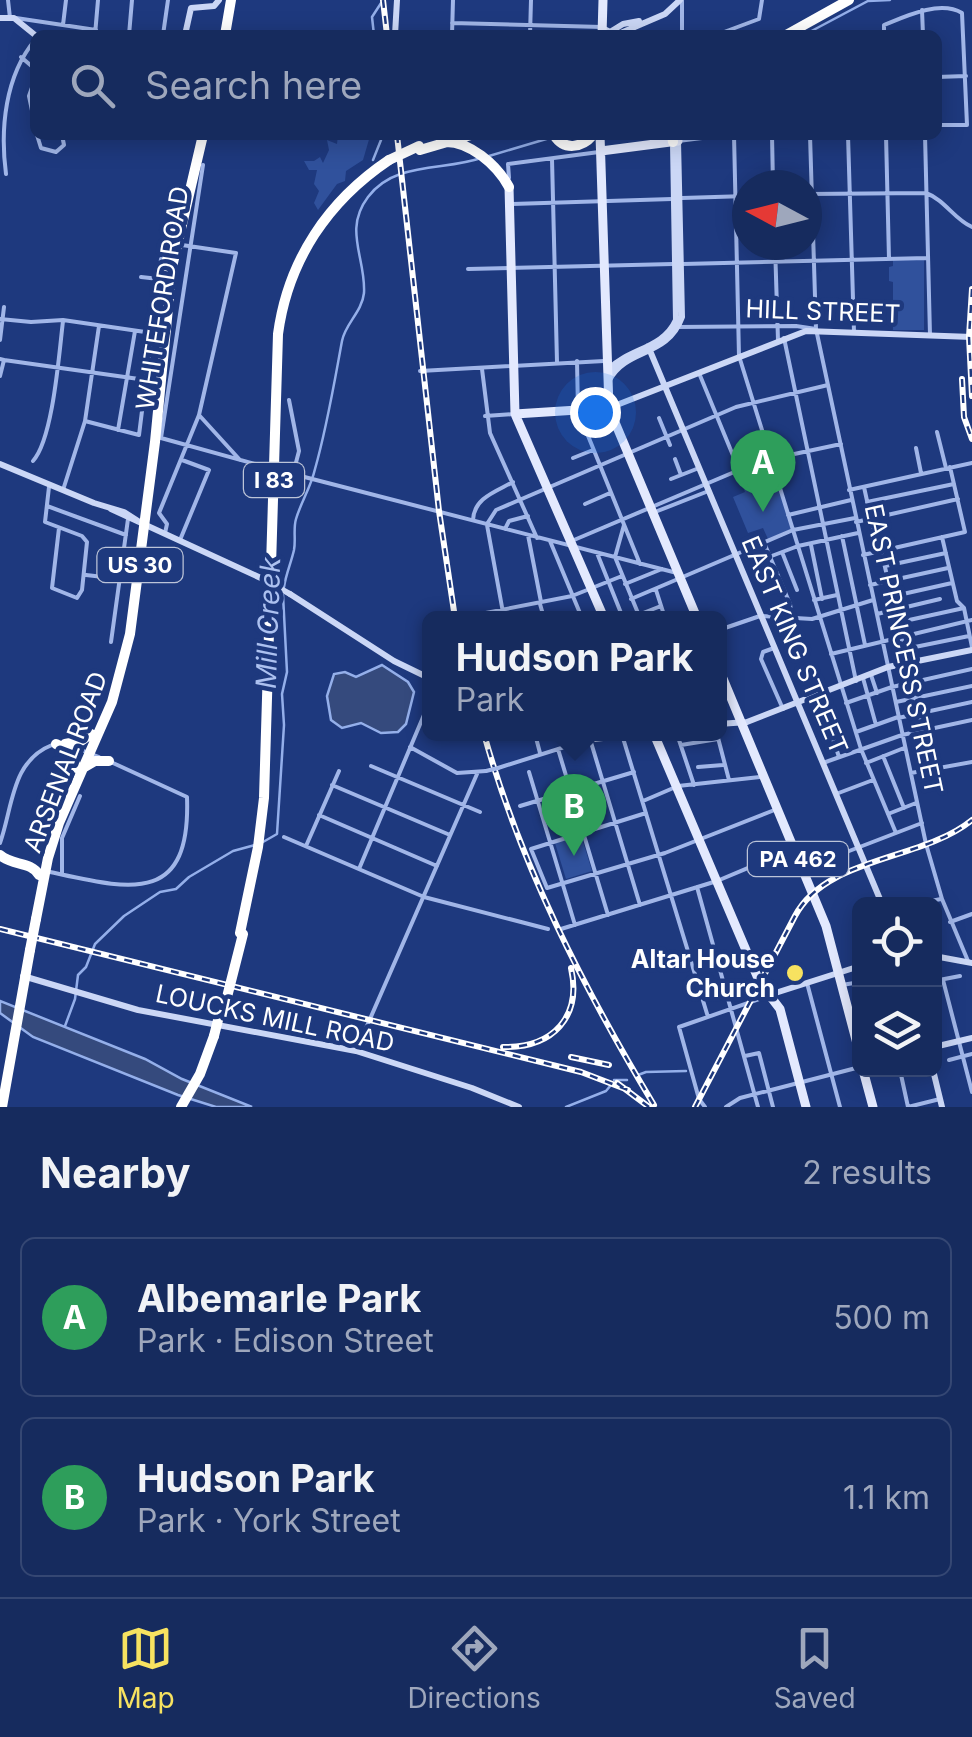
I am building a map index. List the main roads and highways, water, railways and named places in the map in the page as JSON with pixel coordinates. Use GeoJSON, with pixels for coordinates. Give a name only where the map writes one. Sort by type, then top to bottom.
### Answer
{"type":"FeatureCollection","features":[{"type":"Feature","properties":{"kind":"highway"},"geometry":{"type":"LineString","coordinates":[[229,30],[234,0]]}},
{"type":"Feature","properties":{"kind":"highway"},"geometry":{"type":"LineString","coordinates":[[784,30],[837,0]]}},
{"type":"Feature","properties":{"kind":"highway"},"geometry":{"type":"LineString","coordinates":[[795,30],[849,0]]}},
{"type":"Feature","properties":{"kind":"highway","name":"ARSENAL ROAD"},"geometry":{"type":"LineString","coordinates":[[0,1091],[42,873],[79,768],[121,676],[130,634],[137,522],[173,240],[199,140]]}},
{"type":"Feature","properties":{"kind":"highway","name":"I 83"},"geometry":{"type":"LineString","coordinates":[[183,1107],[206,1065],[216,1036],[268,798],[285,322],[304,262],[327,222],[346,200],[390,162],[444,140]]}},
{"type":"Feature","properties":{"kind":"highway"},"geometry":{"type":"LineString","coordinates":[[451,140],[473,150],[503,176],[509,188]]}},
{"type":"Feature","properties":{"kind":"highway"},"geometry":{"type":"LineString","coordinates":[[561,140],[576,146],[585,140]]}},
{"type":"Feature","properties":{"kind":"highway"},"geometry":{"type":"LineString","coordinates":[[81,741],[90,745],[105,759],[79,768],[72,752],[61,744],[81,741]]}},
{"type":"Feature","properties":{"kind":"highway"},"geometry":{"type":"LineString","coordinates":[[0,855],[42,873]]}},
{"type":"Feature","properties":{"kind":"highway","name":"ARSENAL ROAD"},"geometry":{"type":"LineString","coordinates":[[2,1107],[11,1038]]}},
{"type":"Feature","properties":{"kind":"main road"},"geometry":{"type":"LineString","coordinates":[[602,0],[602,30]]}},
{"type":"Feature","properties":{"kind":"main road"},"geometry":{"type":"LineString","coordinates":[[602,140],[607,408],[694,611]]}},
{"type":"Feature","properties":{"kind":"main road"},"geometry":{"type":"LineString","coordinates":[[603,151],[664,140]]}},
{"type":"Feature","properties":{"kind":"main road"},"geometry":{"type":"LineString","coordinates":[[509,188],[515,414],[601,611]]}},
{"type":"Feature","properties":{"kind":"main road"},"geometry":{"type":"LineString","coordinates":[[515,414],[607,408]]}},
{"type":"Feature","properties":{"kind":"main road","name":"PA 462"},"geometry":{"type":"LineString","coordinates":[[727,688],[826,926],[852,1024]]}},
{"type":"Feature","properties":{"kind":"main road","name":"PA 462"},"geometry":{"type":"LineString","coordinates":[[657,741],[760,983],[780,1008],[806,1107]]}},
{"type":"Feature","properties":{"kind":"main road"},"geometry":{"type":"LineString","coordinates":[[864,1077],[873,1107]]}},
{"type":"Feature","properties":{"kind":"waterway"},"geometry":{"type":"LineString","coordinates":[[373,30],[372,17],[383,0]]}},
{"type":"Feature","properties":{"kind":"waterway","name":"Mill Creek"},"geometry":{"type":"LineString","coordinates":[[813,30],[868,1],[890,0]]}},
{"type":"Feature","properties":{"kind":"waterway"},"geometry":{"type":"LineString","coordinates":[[373,160],[381,140]]}},
{"type":"Feature","properties":{"kind":"waterway","name":"Mill Creek"},"geometry":{"type":"LineString","coordinates":[[489,156],[543,140]]}},
{"type":"Feature","properties":{"kind":"waterway","name":"Mill Creek"},"geometry":{"type":"LineString","coordinates":[[284,587],[294,550],[296,519],[319,453],[342,341],[364,293],[356,233],[361,209],[379,186],[406,172],[481,158]]}},
{"type":"Feature","properties":{"kind":"waterway","name":"Mill Creek"},"geometry":{"type":"LineString","coordinates":[[263,842],[277,834],[284,725],[282,694],[287,672],[283,595]]}},
{"type":"Feature","properties":{"kind":"waterway","name":"Mill Creek"},"geometry":{"type":"LineString","coordinates":[[65,1026],[75,999],[78,975],[86,967],[95,944],[124,916],[160,892],[176,889],[233,851],[255,845]]}},
{"type":"Feature","properties":{"kind":"waterway"},"geometry":{"type":"LineString","coordinates":[[638,1075],[686,1071]]}},
{"type":"Feature","properties":{"kind":"waterway"},"geometry":{"type":"LineString","coordinates":[[614,1080],[627,1080]]}},
{"type":"Feature","properties":{"kind":"waterway"},"geometry":{"type":"LineString","coordinates":[[566,1107],[606,1091],[611,1085]]}},
{"type":"Feature","properties":{"kind":"railway"},"geometry":{"type":"LineString","coordinates":[[383,0],[386,30]]}},
{"type":"Feature","properties":{"kind":"railway"},"geometry":{"type":"LineString","coordinates":[[398,140],[454,611]]}},
{"type":"Feature","properties":{"kind":"railway"},"geometry":{"type":"LineString","coordinates":[[972,289],[972,396]]}},
{"type":"Feature","properties":{"kind":"railway"},"geometry":{"type":"LineString","coordinates":[[962,379],[964,417],[972,439]]}},
{"type":"Feature","properties":{"kind":"railway"},"geometry":{"type":"LineString","coordinates":[[486,741],[516,831],[556,925],[654,1105]]}},
{"type":"Feature","properties":{"kind":"railway"},"geometry":{"type":"LineString","coordinates":[[695,1107],[795,916],[810,896],[852,870],[928,844],[972,820]]}},
{"type":"Feature","properties":{"kind":"railway"},"geometry":{"type":"LineString","coordinates":[[0,929],[581,1072],[628,1090]]}},
{"type":"Feature","properties":{"kind":"railway"},"geometry":{"type":"LineString","coordinates":[[503,1047],[536,1042],[560,1026],[572,1001],[571,968]]}},
{"type":"Feature","properties":{"kind":"railway"},"geometry":{"type":"LineString","coordinates":[[571,1057],[609,1065]]}},
{"type":"Feature","properties":{"kind":"railway"},"geometry":{"type":"LineString","coordinates":[[617,1083],[649,1107]]}},
{"type":"Feature","properties":{"kind":"place","name":"Albemarle Park"},"geometry":{"type":"Point","coordinates":[763,512]}},
{"type":"Feature","properties":{"kind":"place","name":"Hudson Park"},"geometry":{"type":"Point","coordinates":[574,856]}},
{"type":"Feature","properties":{"kind":"place","name":"Altar House Church"},"geometry":{"type":"Point","coordinates":[795,973]}}]}
